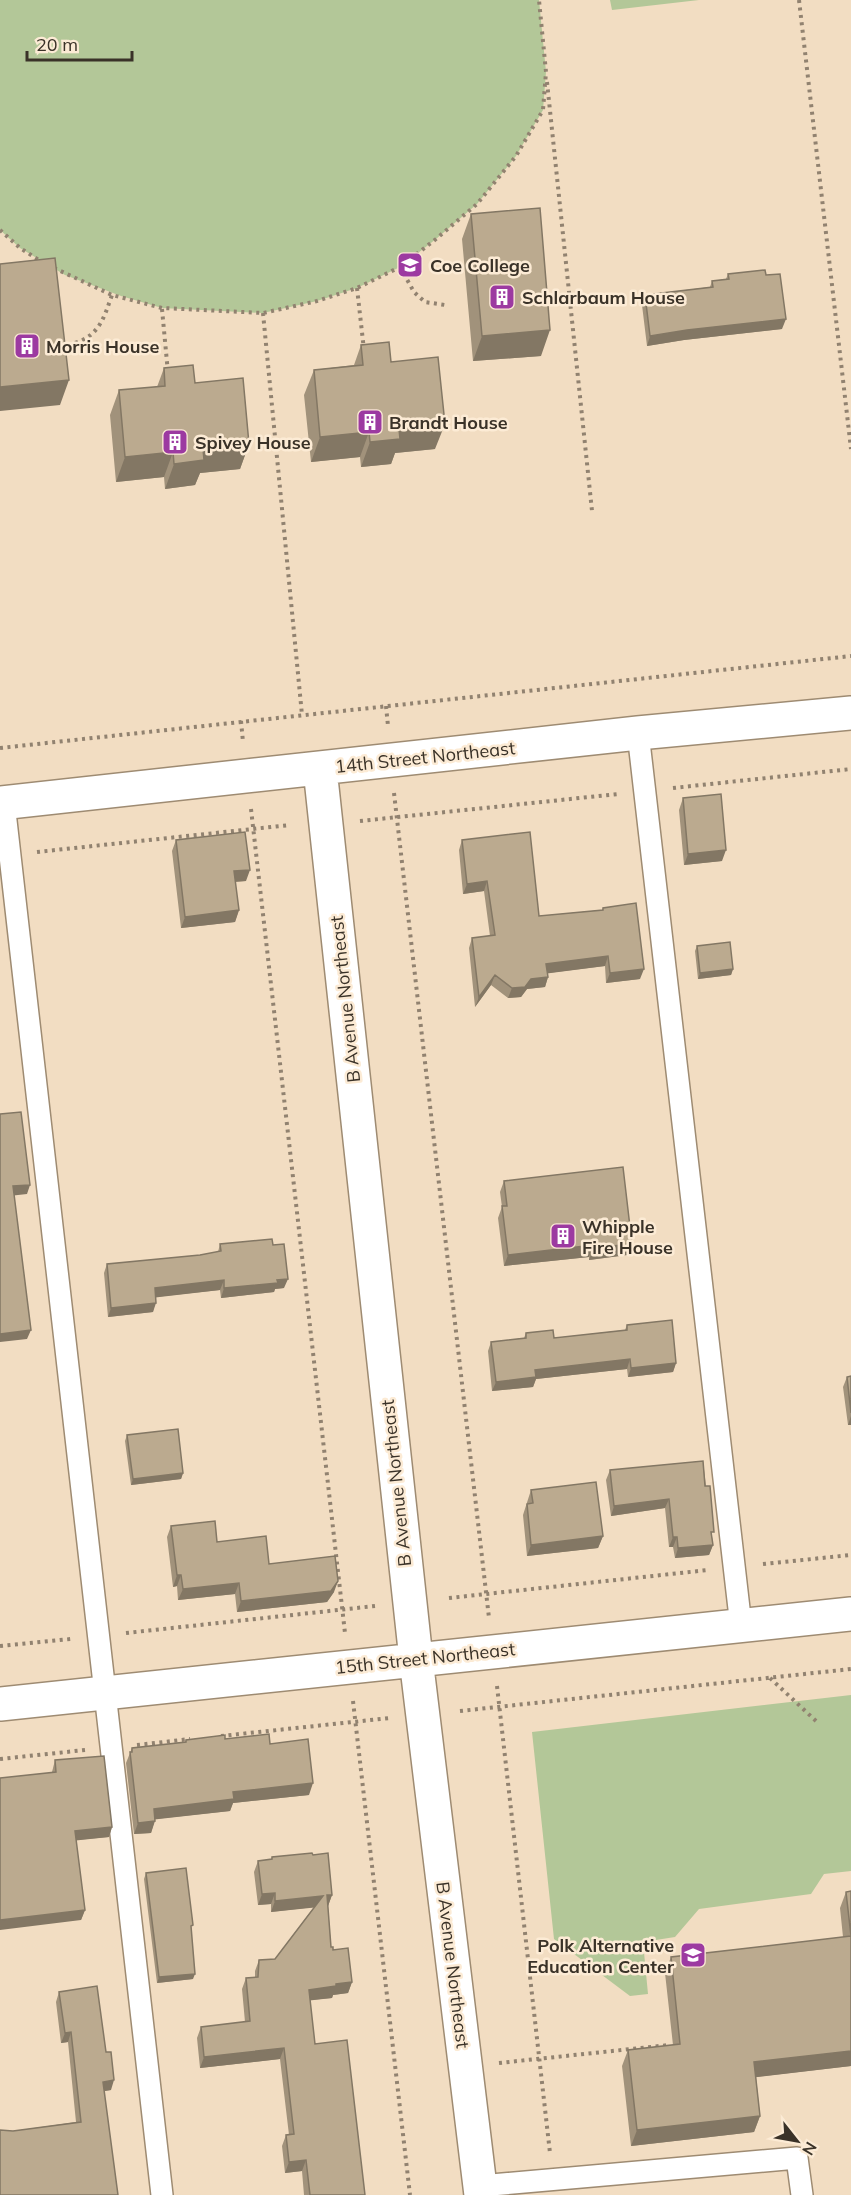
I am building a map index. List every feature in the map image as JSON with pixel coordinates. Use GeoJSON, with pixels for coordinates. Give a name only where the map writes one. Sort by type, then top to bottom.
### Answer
{"type":"FeatureCollection","features":[{"type":"Feature","properties":{"kind":"street","name":"14th Street Northeast"},"geometry":{"type":"LineString","coordinates":[[2,803],[638,733],[851,713]]}},
{"type":"Feature","properties":{"kind":"street","name":"B Avenue Northeast"},"geometry":{"type":"LineString","coordinates":[[320,769],[416,1659],[481,2191]]}},
{"type":"Feature","properties":{"kind":"street","name":"15th Street Northeast"},"geometry":{"type":"LineString","coordinates":[[0,1704],[851,1614]]}},
{"type":"Feature","properties":{"kind":"lane"},"geometry":{"type":"LineString","coordinates":[[638,733],[741,1626]]}},
{"type":"Feature","properties":{"kind":"lane"},"geometry":{"type":"LineString","coordinates":[[2,803],[10,855],[162,2195]]}},
{"type":"Feature","properties":{"kind":"lane"},"geometry":{"type":"LineString","coordinates":[[481,2191],[553,2180],[797,2158],[802,2195]]}},
{"type":"Feature","properties":{"kind":"path"},"geometry":{"type":"LineString","coordinates":[[539,0],[592,511]]}},
{"type":"Feature","properties":{"kind":"path"},"geometry":{"type":"LineString","coordinates":[[799,0],[851,449]]}},
{"type":"Feature","properties":{"kind":"path"},"geometry":{"type":"LineString","coordinates":[[0,230],[20,248],[65,275],[112,295],[162,308],[263,313],[317,301],[357,288],[400,267],[477,204],[516,156],[543,110],[546,72]]}},
{"type":"Feature","properties":{"kind":"path"},"geometry":{"type":"LineString","coordinates":[[400,267],[414,292],[425,302],[445,305]]}},
{"type":"Feature","properties":{"kind":"path"},"geometry":{"type":"LineString","coordinates":[[357,288],[365,357]]}},
{"type":"Feature","properties":{"kind":"path"},"geometry":{"type":"LineString","coordinates":[[75,343],[88,339],[103,321],[112,295]]}},
{"type":"Feature","properties":{"kind":"path"},"geometry":{"type":"LineString","coordinates":[[162,308],[168,380]]}},
{"type":"Feature","properties":{"kind":"path"},"geometry":{"type":"LineString","coordinates":[[263,313],[302,715]]}},
{"type":"Feature","properties":{"kind":"path"},"geometry":{"type":"LineString","coordinates":[[0,748],[851,656]]}},
{"type":"Feature","properties":{"kind":"path"},"geometry":{"type":"LineString","coordinates":[[386,706],[388,737]]}},
{"type":"Feature","properties":{"kind":"path"},"geometry":{"type":"LineString","coordinates":[[241,722],[243,745]]}},
{"type":"Feature","properties":{"kind":"path"},"geometry":{"type":"LineString","coordinates":[[357,822],[851,769]]}},
{"type":"Feature","properties":{"kind":"path"},"geometry":{"type":"LineString","coordinates":[[393,785],[490,1624]]}},
{"type":"Feature","properties":{"kind":"path"},"geometry":{"type":"LineString","coordinates":[[251,809],[346,1640]]}},
{"type":"Feature","properties":{"kind":"path"},"geometry":{"type":"LineString","coordinates":[[10,855],[290,825]]}},
{"type":"Feature","properties":{"kind":"path"},"geometry":{"type":"LineString","coordinates":[[449,1598],[851,1555]]}},
{"type":"Feature","properties":{"kind":"path"},"geometry":{"type":"LineString","coordinates":[[0,1646],[379,1606]]}},
{"type":"Feature","properties":{"kind":"path"},"geometry":{"type":"LineString","coordinates":[[460,1711],[851,1669]]}},
{"type":"Feature","properties":{"kind":"path"},"geometry":{"type":"LineString","coordinates":[[496,1675],[553,2180]]}},
{"type":"Feature","properties":{"kind":"path"},"geometry":{"type":"LineString","coordinates":[[769,1678],[816,1721]]}},
{"type":"Feature","properties":{"kind":"path"},"geometry":{"type":"LineString","coordinates":[[352,1691],[410,2195]]}},
{"type":"Feature","properties":{"kind":"path"},"geometry":{"type":"LineString","coordinates":[[215,1737],[393,1718]]}},
{"type":"Feature","properties":{"kind":"path"},"geometry":{"type":"LineString","coordinates":[[0,1760],[192,1739]]}},
{"type":"Feature","properties":{"kind":"path"},"geometry":{"type":"LineString","coordinates":[[466,2067],[669,2045]]}},
{"type":"Feature","properties":{"kind":"green space"},"geometry":{"type":"Polygon","coordinates":[[[0,0],[539,0],[546,72],[543,110],[516,156],[477,204],[400,267],[357,288],[317,301],[263,313],[162,308],[121,296],[65,275],[20,248],[0,230],[0,0]]]}},
{"type":"Feature","properties":{"kind":"green space"},"geometry":{"type":"Polygon","coordinates":[[[610,0],[699,0],[612,10],[610,0]]]}},
{"type":"Feature","properties":{"kind":"green space"},"geometry":{"type":"Polygon","coordinates":[[[851,1695],[851,1871],[824,1874],[811,1894],[699,1909],[675,1937],[643,1942],[648,1994],[630,1996],[554,1939],[532,1732],[851,1695]]]}},
{"type":"Feature","properties":{"kind":"building","name":"Schlarbaum House"},"geometry":{"type":"Polygon","coordinates":[[[540,208],[550,330],[482,336],[471,214],[540,208]]]}},
{"type":"Feature","properties":{"kind":"building","name":"Morris House"},"geometry":{"type":"Polygon","coordinates":[[[55,258],[69,380],[0,387],[0,264],[55,258]]]}},
{"type":"Feature","properties":{"kind":"building"},"geometry":{"type":"Polygon","coordinates":[[[765,270],[766,275],[780,274],[786,319],[650,336],[645,295],[713,287],[712,281],[729,279],[728,274],[765,270]]]}},
{"type":"Feature","properties":{"kind":"building","name":"Brandt House"},"geometry":{"type":"Polygon","coordinates":[[[389,342],[391,362],[438,357],[445,424],[399,429],[400,439],[370,442],[369,432],[320,437],[314,370],[363,365],[361,345],[389,342]]]}},
{"type":"Feature","properties":{"kind":"building","name":"Spivey House"},"geometry":{"type":"Polygon","coordinates":[[[193,365],[195,383],[243,378],[249,444],[203,449],[204,460],[174,464],[173,452],[125,457],[119,390],[165,386],[164,368],[193,365]]]}},
{"type":"Feature","properties":{"kind":"building"},"geometry":{"type":"Polygon","coordinates":[[[721,794],[726,850],[688,854],[683,798],[721,794]]]}},
{"type":"Feature","properties":{"kind":"building"},"geometry":{"type":"Polygon","coordinates":[[[245,832],[250,870],[234,871],[239,910],[185,917],[176,840],[245,832]]]}},
{"type":"Feature","properties":{"kind":"building"},"geometry":{"type":"Polygon","coordinates":[[[530,832],[539,916],[603,910],[603,908],[636,903],[644,969],[610,973],[608,956],[546,964],[548,977],[531,979],[525,987],[512,988],[495,975],[479,997],[472,938],[495,935],[487,881],[467,884],[462,840],[530,832]]]}},
{"type":"Feature","properties":{"kind":"building"},"geometry":{"type":"Polygon","coordinates":[[[730,942],[733,969],[700,973],[697,946],[730,942]]]}},
{"type":"Feature","properties":{"kind":"building"},"geometry":{"type":"Polygon","coordinates":[[[21,1112],[30,1185],[13,1186],[31,1330],[0,1334],[0,1114],[21,1112]]]}},
{"type":"Feature","properties":{"kind":"building","name":"Whipple Fire House"},"geometry":{"type":"Polygon","coordinates":[[[623,1167],[632,1244],[593,1248],[593,1245],[508,1255],[502,1206],[507,1206],[504,1181],[623,1167]]]}},
{"type":"Feature","properties":{"kind":"building"},"geometry":{"type":"Polygon","coordinates":[[[272,1239],[273,1245],[284,1244],[288,1279],[277,1280],[278,1283],[224,1288],[224,1280],[155,1288],[156,1303],[111,1308],[107,1264],[200,1255],[221,1251],[220,1244],[272,1239]]]}},
{"type":"Feature","properties":{"kind":"building"},"geometry":{"type":"Polygon","coordinates":[[[672,1320],[676,1363],[631,1368],[630,1359],[535,1370],[536,1377],[496,1382],[491,1342],[526,1338],[526,1333],[553,1330],[554,1338],[627,1330],[627,1325],[672,1320]]]}},
{"type":"Feature","properties":{"kind":"building"},"geometry":{"type":"Polygon","coordinates":[[[851,1376],[851,1413],[847,1377],[851,1376]]]}},
{"type":"Feature","properties":{"kind":"building"},"geometry":{"type":"Polygon","coordinates":[[[178,1429],[183,1473],[133,1479],[127,1435],[178,1429]]]}},
{"type":"Feature","properties":{"kind":"building"},"geometry":{"type":"Polygon","coordinates":[[[703,1461],[705,1486],[710,1486],[713,1545],[678,1548],[677,1537],[673,1537],[669,1499],[614,1506],[610,1470],[703,1461]]]}},
{"type":"Feature","properties":{"kind":"building"},"geometry":{"type":"Polygon","coordinates":[[[596,1482],[603,1536],[531,1545],[527,1504],[533,1503],[531,1490],[596,1482]]]}},
{"type":"Feature","properties":{"kind":"building"},"geometry":{"type":"Polygon","coordinates":[[[215,1521],[217,1542],[266,1536],[269,1564],[335,1556],[338,1581],[331,1591],[241,1601],[239,1583],[183,1589],[181,1575],[177,1575],[171,1526],[215,1521]]]}},
{"type":"Feature","properties":{"kind":"building"},"geometry":{"type":"Polygon","coordinates":[[[269,1734],[270,1744],[308,1739],[313,1783],[233,1792],[234,1799],[154,1809],[155,1821],[138,1823],[130,1752],[132,1748],[225,1735],[225,1739],[269,1734]]]}},
{"type":"Feature","properties":{"kind":"building"},"geometry":{"type":"Polygon","coordinates":[[[104,1756],[112,1827],[75,1831],[85,1910],[0,1920],[0,1778],[56,1772],[55,1760],[104,1756]]]}},
{"type":"Feature","properties":{"kind":"building"},"geometry":{"type":"Polygon","coordinates":[[[312,1853],[313,1855],[328,1853],[332,1895],[327,1895],[331,1947],[333,1950],[348,1948],[352,1982],[309,1990],[315,2044],[347,2040],[365,2195],[310,2195],[306,2160],[289,2162],[286,2135],[294,2134],[284,2048],[204,2057],[201,2027],[250,2021],[246,1978],[258,1977],[259,1960],[275,1959],[323,1896],[275,1901],[275,1893],[262,1894],[258,1861],[272,1859],[272,1857],[312,1853]]]}},
{"type":"Feature","properties":{"kind":"building"},"geometry":{"type":"Polygon","coordinates":[[[186,1868],[193,1925],[191,1926],[195,1974],[159,1977],[146,1873],[186,1868]]]}},
{"type":"Feature","properties":{"kind":"building"},"geometry":{"type":"Polygon","coordinates":[[[851,1891],[851,1936],[846,1892],[851,1891]]]}},
{"type":"Feature","properties":{"kind":"building"},"geometry":{"type":"Polygon","coordinates":[[[851,1936],[851,2051],[754,2062],[760,2116],[637,2130],[628,2050],[680,2044],[671,1957],[851,1936]]]}},
{"type":"Feature","properties":{"kind":"building"},"geometry":{"type":"Polygon","coordinates":[[[97,1986],[106,2052],[111,2052],[114,2080],[103,2082],[118,2195],[0,2195],[0,2130],[13,2131],[81,2122],[71,2032],[65,2033],[59,1992],[97,1986]]]}},
{"type":"Feature","properties":{"kind":"place","name":"Coe College"},"geometry":{"type":"Point","coordinates":[410,265]}},
{"type":"Feature","properties":{"kind":"place","name":"Schlarbaum House"},"geometry":{"type":"Point","coordinates":[502,297]}},
{"type":"Feature","properties":{"kind":"place","name":"Morris House"},"geometry":{"type":"Point","coordinates":[27,346]}},
{"type":"Feature","properties":{"kind":"place","name":"Brandt House"},"geometry":{"type":"Point","coordinates":[370,422]}},
{"type":"Feature","properties":{"kind":"place","name":"Spivey House"},"geometry":{"type":"Point","coordinates":[175,442]}},
{"type":"Feature","properties":{"kind":"place","name":"Whipple Fire House"},"geometry":{"type":"Point","coordinates":[563,1236]}},
{"type":"Feature","properties":{"kind":"place","name":"Polk Alternative Education Center"},"geometry":{"type":"Point","coordinates":[693,1955]}}]}
